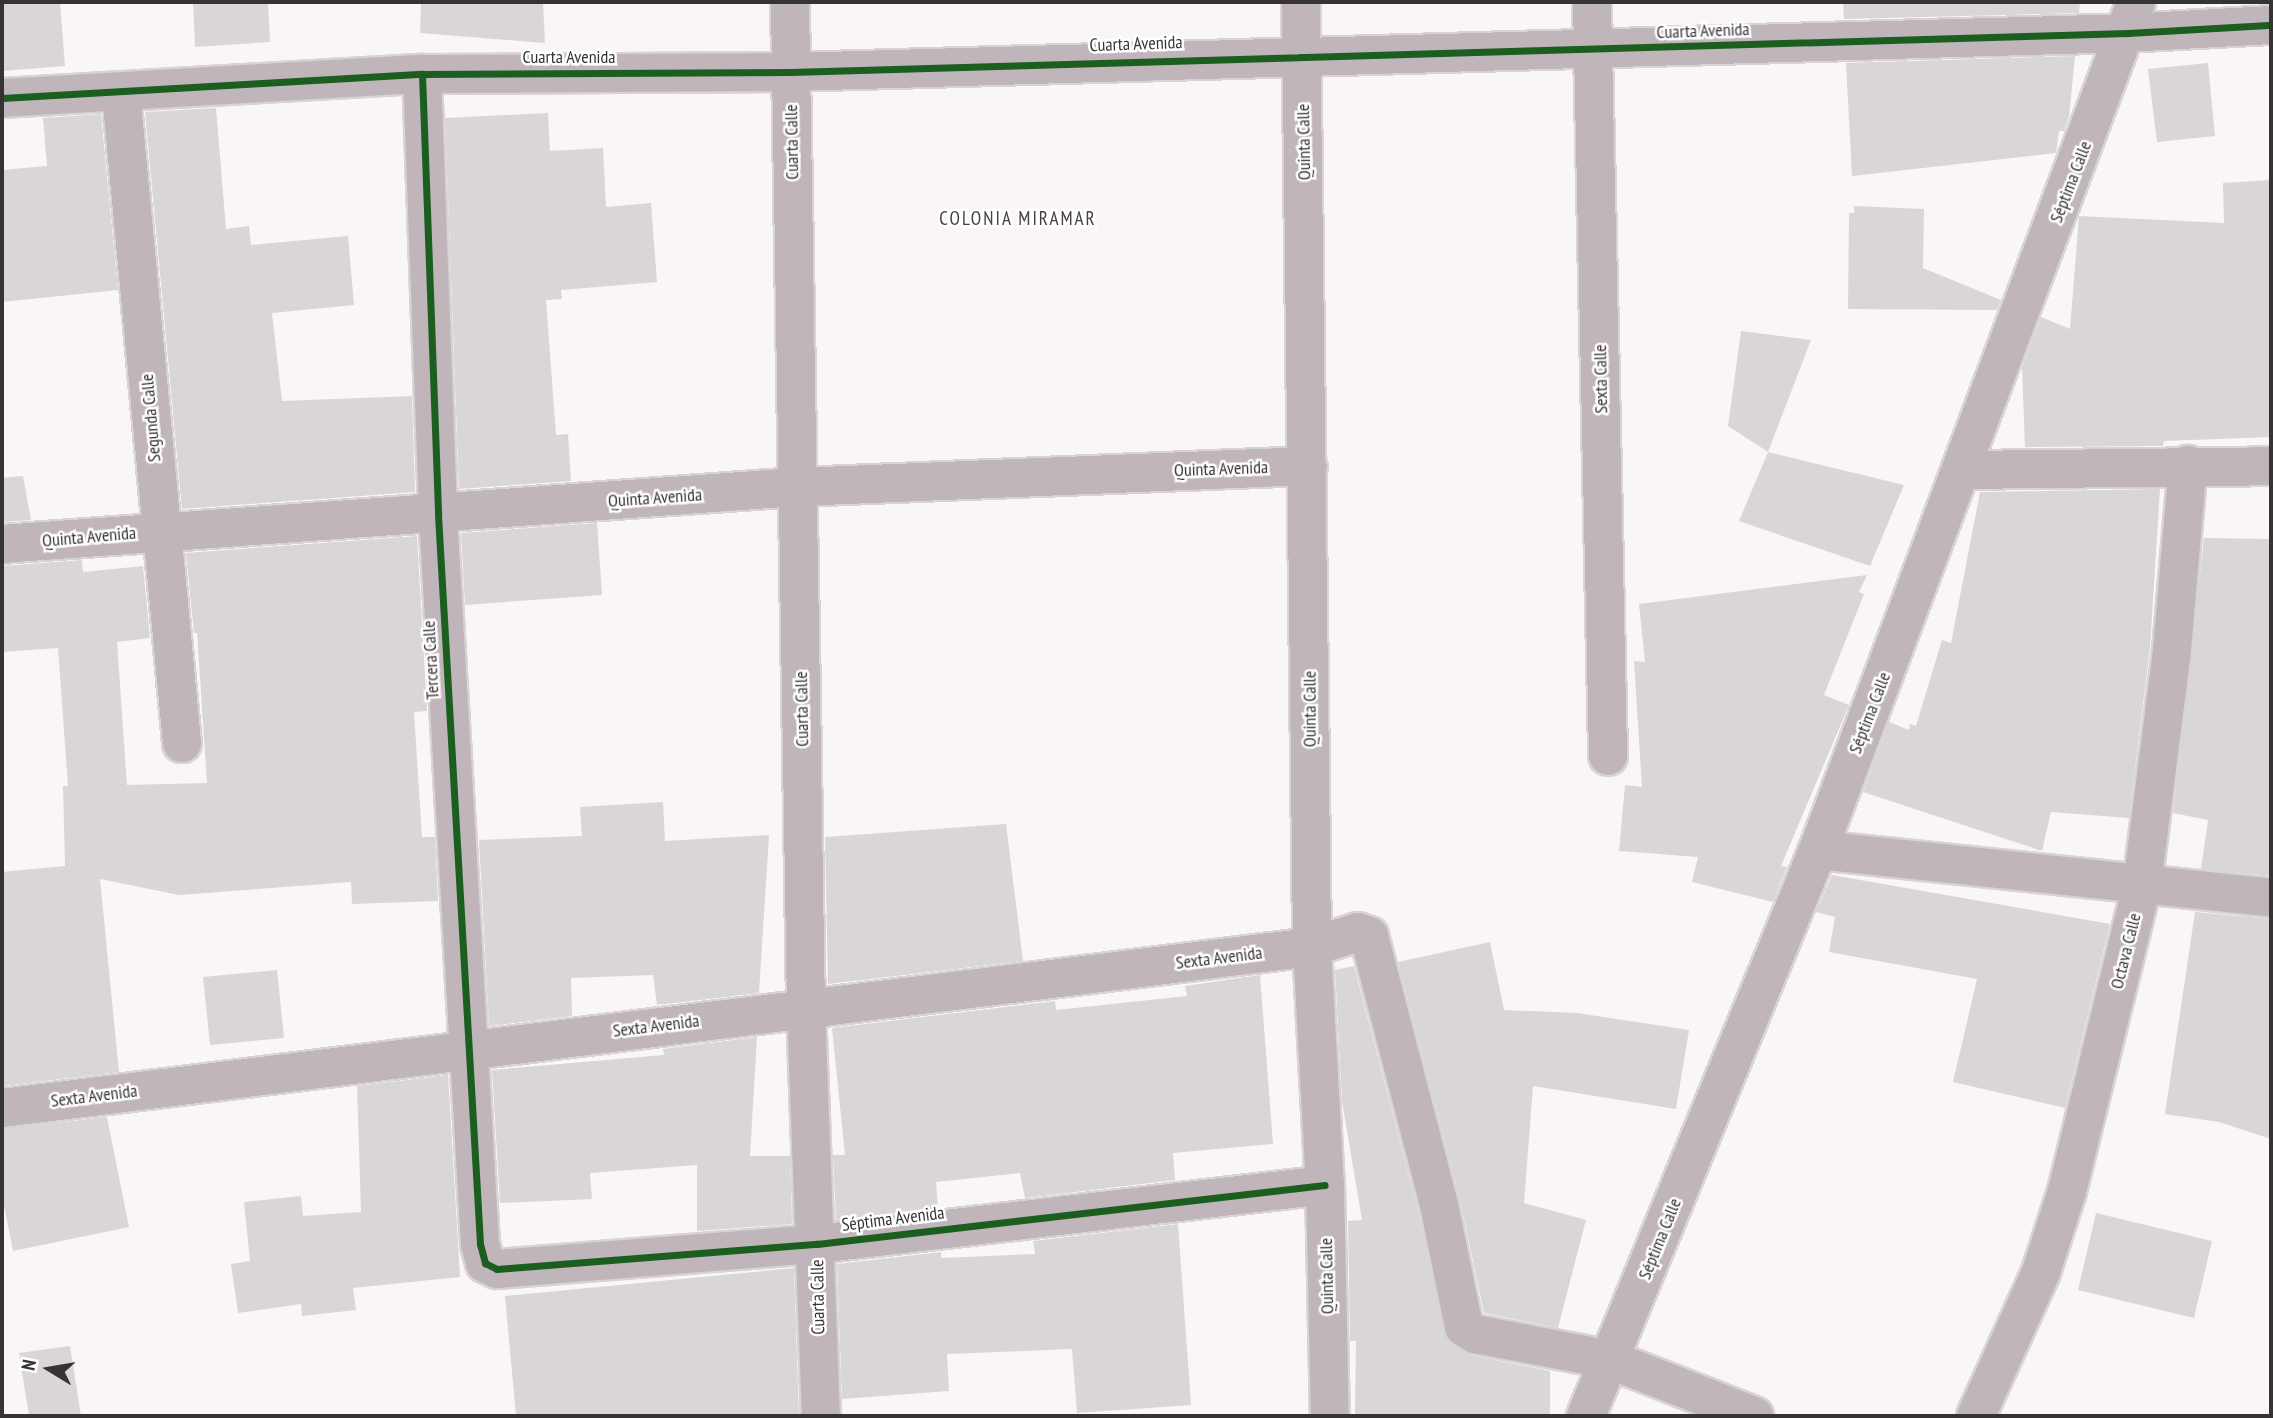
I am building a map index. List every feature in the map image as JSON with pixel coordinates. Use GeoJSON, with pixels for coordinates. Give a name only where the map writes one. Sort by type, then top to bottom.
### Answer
{"type":"FeatureCollection","features":[{"type":"Feature","properties":{"kind":"street","name":"Cuarta Calle"},"geometry":{"type":"LineString","coordinates":[[790,2],[806,1008],[817,1244],[821,1416]]}},
{"type":"Feature","properties":{"kind":"street","name":"Quinta Calle"},"geometry":{"type":"LineString","coordinates":[[1301,2],[1311,947],[1325,1185],[1330,1416]]}},
{"type":"Feature","properties":{"kind":"street","name":"Sexta Calle"},"geometry":{"type":"LineString","coordinates":[[1592,2],[1608,756]]}},
{"type":"Feature","properties":{"kind":"street","name":"Cuarta Avenida"},"geometry":{"type":"LineString","coordinates":[[2,97],[121,93],[422,74],[791,72],[1303,54],[1594,50],[2132,18],[2271,25]]}},
{"type":"Feature","properties":{"kind":"street","name":"Séptima Calle"},"geometry":{"type":"LineString","coordinates":[[1586,1416],[1818,850],[2132,18]]}},
{"type":"Feature","properties":{"kind":"street","name":"Tercera Calle"},"geometry":{"type":"LineString","coordinates":[[422,74],[438,515],[480,1244]]}},
{"type":"Feature","properties":{"kind":"street","name":"Segunda Calle"},"geometry":{"type":"LineString","coordinates":[[121,93],[182,743]]}},
{"type":"Feature","properties":{"kind":"street","name":"Octava Calle"},"geometry":{"type":"LineString","coordinates":[[1976,1416],[2040,1272],[2067,1191],[2142,885],[2172,650],[2188,465]]}},
{"type":"Feature","properties":{"kind":"street","name":"Quinta Avenida"},"geometry":{"type":"LineString","coordinates":[[2,544],[161,531],[438,515],[798,487],[1308,466]]}},
{"type":"Feature","properties":{"kind":"street"},"geometry":{"type":"LineString","coordinates":[[1963,470],[2271,466]]}},
{"type":"Feature","properties":{"kind":"street"},"geometry":{"type":"LineString","coordinates":[[1818,850],[2271,898]]}},
{"type":"Feature","properties":{"kind":"street","name":"Sexta Avenida"},"geometry":{"type":"LineString","coordinates":[[2,1108],[1311,947],[1358,932],[1370,936],[1439,1205],[1464,1327],[1475,1335],[1611,1360]]}},
{"type":"Feature","properties":{"kind":"street","name":"Séptima Avenida"},"geometry":{"type":"LineString","coordinates":[[480,1244],[485,1263],[497,1269],[817,1244],[1325,1185]]}},
{"type":"Feature","properties":{"kind":"street"},"geometry":{"type":"LineString","coordinates":[[1611,1360],[1754,1416]]}},
{"type":"Feature","properties":{"kind":"building"},"geometry":{"type":"Polygon","coordinates":[[[2,2],[60,2],[65,66],[2,71],[2,2]]]}},
{"type":"Feature","properties":{"kind":"building"},"geometry":{"type":"Polygon","coordinates":[[[193,2],[268,2],[270,42],[195,47],[193,2]]]}},
{"type":"Feature","properties":{"kind":"building"},"geometry":{"type":"Polygon","coordinates":[[[421,2],[543,2],[545,43],[420,33],[421,2]]]}},
{"type":"Feature","properties":{"kind":"building"},"geometry":{"type":"Polygon","coordinates":[[[1843,2],[2080,2],[2079,13],[1844,19],[1843,2]]]}},
{"type":"Feature","properties":{"kind":"building"},"geometry":{"type":"Polygon","coordinates":[[[2075,56],[2069,117],[2064,131],[2059,131],[2056,153],[1852,176],[1846,63],[2075,56]]]}},
{"type":"Feature","properties":{"kind":"building"},"geometry":{"type":"Polygon","coordinates":[[[2208,63],[2215,136],[2157,142],[2148,69],[2208,63]]]}},
{"type":"Feature","properties":{"kind":"building"},"geometry":{"type":"Polygon","coordinates":[[[216,108],[226,229],[249,226],[251,245],[348,236],[354,305],[272,313],[282,401],[412,396],[415,492],[182,509],[145,112],[216,108]]]}},
{"type":"Feature","properties":{"kind":"building"},"geometry":{"type":"Polygon","coordinates":[[[548,113],[550,151],[603,148],[606,207],[651,203],[657,282],[561,290],[562,299],[546,300],[556,435],[568,434],[571,481],[459,489],[445,118],[548,113]]]}},
{"type":"Feature","properties":{"kind":"building"},"geometry":{"type":"Polygon","coordinates":[[[101,114],[118,290],[2,302],[2,170],[47,166],[43,118],[101,114]]]}},
{"type":"Feature","properties":{"kind":"building"},"geometry":{"type":"Polygon","coordinates":[[[2271,180],[2271,437],[2164,441],[2163,446],[2025,447],[2022,368],[2041,317],[2070,329],[2079,216],[2224,223],[2223,183],[2271,180]]]}},
{"type":"Feature","properties":{"kind":"building"},"geometry":{"type":"Polygon","coordinates":[[[1854,206],[1924,209],[1923,268],[2001,300],[1997,310],[1848,309],[1849,213],[1854,213],[1854,206]]]}},
{"type":"Feature","properties":{"kind":"building"},"geometry":{"type":"Polygon","coordinates":[[[1741,331],[1811,340],[1768,452],[1728,426],[1741,331]]]}},
{"type":"Feature","properties":{"kind":"building"},"geometry":{"type":"Polygon","coordinates":[[[1768,452],[1904,485],[1870,566],[1739,521],[1768,452]]]}},
{"type":"Feature","properties":{"kind":"building"},"geometry":{"type":"Polygon","coordinates":[[[23,476],[31,520],[2,522],[2,478],[23,476]]]}},
{"type":"Feature","properties":{"kind":"building"},"geometry":{"type":"Polygon","coordinates":[[[2160,489],[2150,648],[2129,818],[2051,812],[2042,851],[1863,792],[1889,722],[1909,730],[1910,724],[1916,726],[1942,640],[1951,643],[1980,492],[2160,489]]]}},
{"type":"Feature","properties":{"kind":"building"},"geometry":{"type":"Polygon","coordinates":[[[597,523],[602,595],[465,605],[461,533],[597,523]]]}},
{"type":"Feature","properties":{"kind":"building"},"geometry":{"type":"Polygon","coordinates":[[[417,536],[427,711],[414,712],[422,837],[435,837],[438,901],[352,904],[351,882],[179,895],[100,879],[119,1072],[2,1086],[2,872],[65,866],[63,786],[68,786],[58,648],[2,652],[2,566],[82,560],[83,572],[143,566],[150,638],[117,642],[127,785],[207,783],[197,633],[194,633],[186,553],[417,536]]]}},
{"type":"Feature","properties":{"kind":"building"},"geometry":{"type":"Polygon","coordinates":[[[2204,538],[2271,539],[2271,876],[2201,869],[2208,820],[2173,813],[2204,538]]]}},
{"type":"Feature","properties":{"kind":"building"},"geometry":{"type":"Polygon","coordinates":[[[1867,575],[1859,592],[1864,594],[1824,695],[1849,705],[1781,866],[1787,867],[1773,902],[1692,882],[1698,857],[1619,851],[1625,785],[1642,787],[1634,661],[1645,662],[1639,604],[1867,575]]]}},
{"type":"Feature","properties":{"kind":"building"},"geometry":{"type":"Polygon","coordinates":[[[663,802],[665,841],[769,835],[759,993],[657,1005],[653,975],[571,978],[572,1016],[489,1026],[479,840],[582,836],[580,807],[663,802]]]}},
{"type":"Feature","properties":{"kind":"building"},"geometry":{"type":"Polygon","coordinates":[[[1006,824],[1023,961],[828,984],[825,837],[1006,824]]]}},
{"type":"Feature","properties":{"kind":"building"},"geometry":{"type":"Polygon","coordinates":[[[1832,875],[2110,924],[2065,1108],[1953,1082],[1977,979],[1829,952],[1835,917],[1816,912],[1832,875]]]}},
{"type":"Feature","properties":{"kind":"building"},"geometry":{"type":"Polygon","coordinates":[[[2195,912],[2271,919],[2271,1139],[2219,1122],[2165,1114],[2195,912]]]}},
{"type":"Feature","properties":{"kind":"building"},"geometry":{"type":"Polygon","coordinates":[[[1490,942],[1504,1010],[1577,1013],[1689,1030],[1676,1109],[1533,1086],[1524,1203],[1586,1220],[1558,1328],[1484,1313],[1460,1200],[1398,962],[1490,942]]]}},
{"type":"Feature","properties":{"kind":"building"},"geometry":{"type":"Polygon","coordinates":[[[1354,966],[1418,1210],[1446,1339],[1470,1355],[1550,1371],[1550,1416],[1355,1416],[1356,1341],[1350,1341],[1348,1221],[1362,1220],[1342,1101],[1335,970],[1354,966]]]}},
{"type":"Feature","properties":{"kind":"building"},"geometry":{"type":"Polygon","coordinates":[[[277,970],[284,1038],[210,1045],[203,977],[277,970]]]}},
{"type":"Feature","properties":{"kind":"building"},"geometry":{"type":"Polygon","coordinates":[[[1260,975],[1273,1144],[1173,1153],[1175,1180],[1025,1198],[1020,1173],[936,1182],[938,1208],[836,1220],[833,1155],[845,1155],[832,1028],[1055,1001],[1056,1010],[1187,996],[1185,986],[1260,975]]]}},
{"type":"Feature","properties":{"kind":"building"},"geometry":{"type":"Polygon","coordinates":[[[757,1037],[750,1156],[790,1156],[792,1224],[697,1231],[697,1165],[590,1173],[592,1199],[500,1203],[492,1070],[664,1055],[663,1049],[757,1037]]]}},
{"type":"Feature","properties":{"kind":"building"},"geometry":{"type":"Polygon","coordinates":[[[448,1075],[460,1277],[353,1288],[356,1310],[302,1316],[301,1304],[238,1313],[231,1264],[250,1261],[244,1202],[301,1196],[303,1216],[361,1212],[357,1086],[448,1075]]]}},
{"type":"Feature","properties":{"kind":"building"},"geometry":{"type":"Polygon","coordinates":[[[107,1117],[129,1227],[13,1251],[2,1195],[2,1129],[107,1117]]]}},
{"type":"Feature","properties":{"kind":"building"},"geometry":{"type":"Polygon","coordinates":[[[2096,1213],[2212,1241],[2194,1318],[2078,1290],[2096,1213]]]}},
{"type":"Feature","properties":{"kind":"building"},"geometry":{"type":"Polygon","coordinates":[[[1178,1224],[1191,1405],[1077,1413],[1072,1349],[947,1354],[949,1391],[842,1399],[837,1264],[941,1252],[941,1258],[1035,1254],[1033,1241],[1178,1224]]]}},
{"type":"Feature","properties":{"kind":"building"},"geometry":{"type":"Polygon","coordinates":[[[794,1268],[799,1416],[516,1416],[505,1296],[794,1268]]]}},
{"type":"Feature","properties":{"kind":"building"},"geometry":{"type":"Polygon","coordinates":[[[70,1346],[81,1416],[29,1416],[19,1353],[70,1346]]]}},
{"type":"Feature","properties":{"kind":"cycle path"},"geometry":{"type":"LineString","coordinates":[[2,98],[422,74],[791,72],[2127,33],[2271,25]]}},
{"type":"Feature","properties":{"kind":"cycle path"},"geometry":{"type":"LineString","coordinates":[[422,74],[438,515],[480,1244],[485,1263],[497,1269],[817,1244],[1325,1185]]}},
{"type":"Feature","properties":{"kind":"district","name":"COLONIA MIRAMAR"},"geometry":{"type":"Point","coordinates":[1018,219]}}]}
